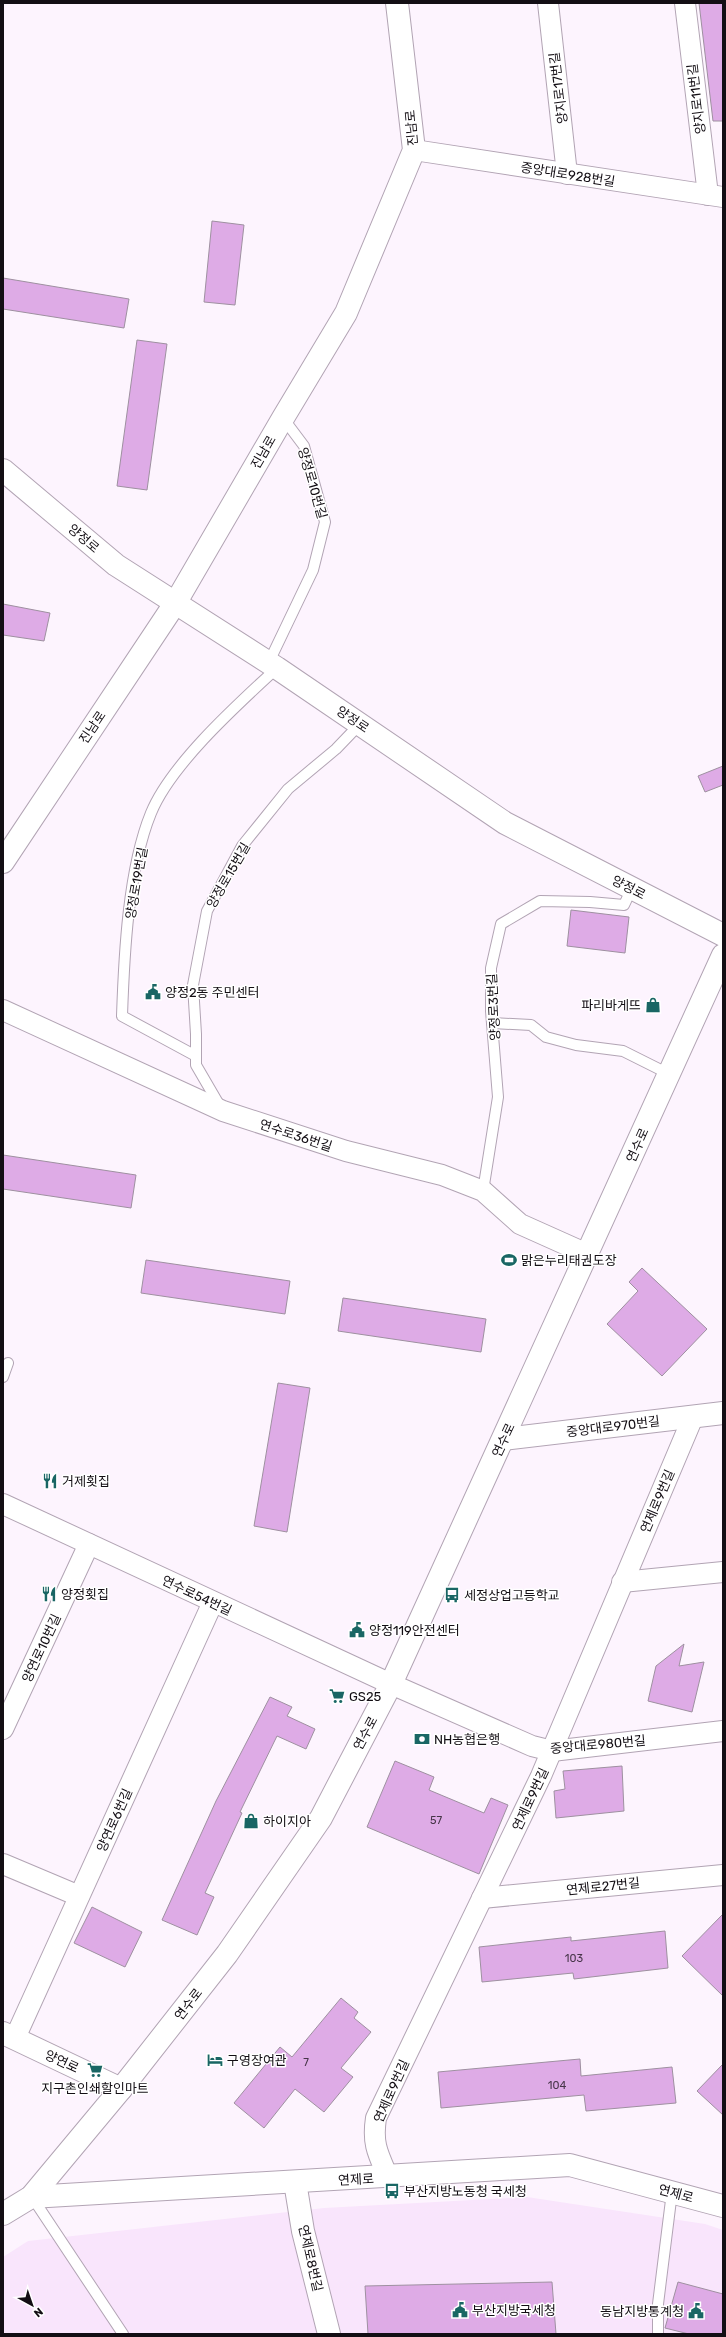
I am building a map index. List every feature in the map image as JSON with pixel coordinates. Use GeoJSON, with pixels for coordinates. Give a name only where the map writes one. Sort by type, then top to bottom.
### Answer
{"type":"FeatureCollection","features":[{"type":"Feature","properties":{"kind":"street","name":"진남로"},"geometry":{"type":"LineString","coordinates":[[3,862],[176,602],[283,418],[346,314],[414,150],[398,3]]}},
{"type":"Feature","properties":{"kind":"street","name":"양지로17번길"},"geometry":{"type":"LineString","coordinates":[[548,3],[568,174]]}},
{"type":"Feature","properties":{"kind":"street","name":"양지로11번길"},"geometry":{"type":"LineString","coordinates":[[685,3],[715,196]]}},
{"type":"Feature","properties":{"kind":"street","name":"중앙대로928번길"},"geometry":{"type":"LineString","coordinates":[[414,150],[715,196]]}},
{"type":"Feature","properties":{"kind":"street","name":"양정로"},"geometry":{"type":"LineString","coordinates":[[3,470],[116,565],[273,665],[505,823],[723,935]]}},
{"type":"Feature","properties":{"kind":"street","name":"연수로"},"geometry":{"type":"LineString","coordinates":[[3,2214],[31,2196],[121,2089],[227,1954],[320,1818],[391,1684],[504,1439],[723,955]]}},
{"type":"Feature","properties":{"kind":"street","name":"연수로36번길"},"geometry":{"type":"LineString","coordinates":[[3,1010],[223,1111],[346,1151],[442,1174],[483,1191],[520,1224],[587,1254]]}},
{"type":"Feature","properties":{"kind":"street","name":"중앙대로970번길"},"geometry":{"type":"LineString","coordinates":[[504,1439],[723,1413]]}},
{"type":"Feature","properties":{"kind":"street","name":"연제로9번길"},"geometry":{"type":"LineString","coordinates":[[388,2177],[375,2147],[373,2136],[376,2118],[552,1751],[693,1416]]}},
{"type":"Feature","properties":{"kind":"street","name":"연수로54번길"},"geometry":{"type":"LineString","coordinates":[[3,1504],[391,1684]]}},
{"type":"Feature","properties":{"kind":"street","name":"양연로10번길"},"geometry":{"type":"LineString","coordinates":[[3,1729],[89,1544]]}},
{"type":"Feature","properties":{"kind":"street"},"geometry":{"type":"LineString","coordinates":[[622,1582],[723,1572]]}},
{"type":"Feature","properties":{"kind":"street","name":"양연로6번길"},"geometry":{"type":"LineString","coordinates":[[9,2036],[80,1896],[212,1602]]}},
{"type":"Feature","properties":{"kind":"street","name":"중앙대로980번길"},"geometry":{"type":"LineString","coordinates":[[391,1684],[532,1746],[552,1751],[723,1731]]}},
{"type":"Feature","properties":{"kind":"street"},"geometry":{"type":"LineString","coordinates":[[3,1864],[80,1896]]}},
{"type":"Feature","properties":{"kind":"street","name":"연제로27번길"},"geometry":{"type":"LineString","coordinates":[[482,1898],[723,1875]]}},
{"type":"Feature","properties":{"kind":"street","name":"양연로"},"geometry":{"type":"LineString","coordinates":[[9,2036],[121,2089]]}},
{"type":"Feature","properties":{"kind":"street","name":"연제로"},"geometry":{"type":"LineString","coordinates":[[31,2196],[388,2177],[570,2165],[723,2206]]}},
{"type":"Feature","properties":{"kind":"street","name":"연제로8번길"},"geometry":{"type":"LineString","coordinates":[[295,2182],[303,2231],[329,2334]]}},
{"type":"Feature","properties":{"kind":"lane","name":"양정로10번길"},"geometry":{"type":"LineString","coordinates":[[273,665],[313,570],[325,522],[304,446],[283,418]]}},
{"type":"Feature","properties":{"kind":"lane","name":"양정로19번길"},"geometry":{"type":"LineString","coordinates":[[196,1056],[122,1016],[124,966],[136,865],[151,813],[174,774],[273,665]]}},
{"type":"Feature","properties":{"kind":"lane","name":"양정로15번길"},"geometry":{"type":"LineString","coordinates":[[223,1111],[196,1065],[193,985],[207,911],[242,846],[284,795],[336,749],[360,724]]}},
{"type":"Feature","properties":{"kind":"lane","name":"양정로3번길"},"geometry":{"type":"LineString","coordinates":[[483,1191],[498,1097],[492,1023],[490,968],[501,924],[540,901],[590,902],[624,905],[632,888]]}},
{"type":"Feature","properties":{"kind":"lane"},"geometry":{"type":"LineString","coordinates":[[492,1023],[532,1025],[546,1037],[576,1045],[623,1051],[669,1074]]}},
{"type":"Feature","properties":{"kind":"lane"},"geometry":{"type":"LineString","coordinates":[[3,1377],[8,1364]]}},
{"type":"Feature","properties":{"kind":"lane"},"geometry":{"type":"LineString","coordinates":[[658,2334],[658,2304],[672,2192]]}},
{"type":"Feature","properties":{"kind":"lane"},"geometry":{"type":"LineString","coordinates":[[31,2196],[122,2334]]}},
{"type":"Feature","properties":{"kind":"shaded area"},"geometry":{"type":"Polygon","coordinates":[[[527,2197],[705,2224],[723,2230],[723,2334],[3,2334],[3,2257],[28,2241],[324,2208],[527,2197]]]}},
{"type":"Feature","properties":{"kind":"building"},"geometry":{"type":"Polygon","coordinates":[[[699,3],[723,3],[723,121],[713,121],[699,3]]]}},
{"type":"Feature","properties":{"kind":"building"},"geometry":{"type":"Polygon","coordinates":[[[212,221],[244,225],[235,305],[204,302],[212,221]]]}},
{"type":"Feature","properties":{"kind":"building"},"geometry":{"type":"Polygon","coordinates":[[[3,278],[129,299],[124,328],[3,309],[3,278]]]}},
{"type":"Feature","properties":{"kind":"building"},"geometry":{"type":"Polygon","coordinates":[[[137,340],[167,344],[147,490],[117,486],[137,340]]]}},
{"type":"Feature","properties":{"kind":"building"},"geometry":{"type":"Polygon","coordinates":[[[3,604],[50,613],[44,641],[3,635],[3,604]]]}},
{"type":"Feature","properties":{"kind":"building"},"geometry":{"type":"Polygon","coordinates":[[[723,766],[723,785],[705,792],[698,776],[723,766]]]}},
{"type":"Feature","properties":{"kind":"building"},"geometry":{"type":"Polygon","coordinates":[[[571,910],[629,917],[625,953],[567,946],[571,910]]]}},
{"type":"Feature","properties":{"kind":"building"},"geometry":{"type":"Polygon","coordinates":[[[3,1155],[136,1175],[131,1208],[3,1189],[3,1155]]]}},
{"type":"Feature","properties":{"kind":"building"},"geometry":{"type":"Polygon","coordinates":[[[146,1260],[290,1281],[285,1314],[141,1293],[146,1260]]]}},
{"type":"Feature","properties":{"kind":"building"},"geometry":{"type":"Polygon","coordinates":[[[642,1268],[707,1329],[662,1376],[607,1324],[638,1291],[629,1282],[642,1268]]]}},
{"type":"Feature","properties":{"kind":"building"},"geometry":{"type":"Polygon","coordinates":[[[343,1298],[486,1319],[481,1352],[338,1331],[343,1298]]]}},
{"type":"Feature","properties":{"kind":"building"},"geometry":{"type":"Polygon","coordinates":[[[278,1383],[310,1388],[287,1532],[254,1526],[278,1383]]]}},
{"type":"Feature","properties":{"kind":"building"},"geometry":{"type":"Polygon","coordinates":[[[684,1644],[679,1666],[704,1662],[692,1712],[648,1701],[656,1666],[684,1644]]]}},
{"type":"Feature","properties":{"kind":"building"},"geometry":{"type":"Polygon","coordinates":[[[270,1697],[292,1707],[287,1716],[315,1729],[306,1749],[277,1736],[240,1812],[242,1813],[205,1893],[214,1897],[197,1935],[162,1920],[216,1801],[270,1697]]]}},
{"type":"Feature","properties":{"kind":"building"},"geometry":{"type":"Polygon","coordinates":[[[395,1761],[434,1777],[429,1790],[484,1813],[491,1798],[508,1805],[479,1874],[367,1827],[395,1761]]]}},
{"type":"Feature","properties":{"kind":"building"},"geometry":{"type":"Polygon","coordinates":[[[622,1766],[624,1811],[556,1818],[554,1791],[565,1789],[563,1771],[622,1766]]]}},
{"type":"Feature","properties":{"kind":"building"},"geometry":{"type":"Polygon","coordinates":[[[92,1907],[142,1932],[125,1967],[74,1943],[92,1907]]]}},
{"type":"Feature","properties":{"kind":"building"},"geometry":{"type":"Polygon","coordinates":[[[723,1914],[723,1996],[682,1956],[723,1914]]]}},
{"type":"Feature","properties":{"kind":"building"},"geometry":{"type":"Polygon","coordinates":[[[665,1931],[668,1968],[574,1979],[573,1973],[482,1982],[479,1947],[571,1937],[571,1941],[665,1931]]]}},
{"type":"Feature","properties":{"kind":"building"},"geometry":{"type":"Polygon","coordinates":[[[341,1998],[358,2012],[354,2018],[371,2032],[341,2068],[353,2077],[324,2112],[295,2089],[264,2128],[234,2103],[280,2047],[292,2057],[341,1998]]]}},
{"type":"Feature","properties":{"kind":"building"},"geometry":{"type":"Polygon","coordinates":[[[580,2059],[581,2076],[672,2067],[676,2103],[586,2111],[584,2095],[441,2108],[438,2072],[580,2059]]]}},
{"type":"Feature","properties":{"kind":"building"},"geometry":{"type":"Polygon","coordinates":[[[723,2064],[723,2115],[697,2091],[723,2064]]]}},
{"type":"Feature","properties":{"kind":"building","name":"부산지방국세청"},"geometry":{"type":"Polygon","coordinates":[[[552,2282],[556,2334],[368,2334],[365,2286],[552,2282]]]}},
{"type":"Feature","properties":{"kind":"building","name":"동남지방통계청"},"geometry":{"type":"Polygon","coordinates":[[[678,2282],[723,2294],[723,2334],[689,2334],[665,2328],[678,2282]]]}},
{"type":"Feature","properties":{"kind":"place","name":"양정2동 주민센터"},"geometry":{"type":"Point","coordinates":[153,992]}},
{"type":"Feature","properties":{"kind":"place","name":"파리바게뜨"},"geometry":{"type":"Point","coordinates":[653,1005]}},
{"type":"Feature","properties":{"kind":"place","name":"맑은누리태권도장"},"geometry":{"type":"Point","coordinates":[509,1260]}},
{"type":"Feature","properties":{"kind":"place","name":"거제횟집"},"geometry":{"type":"Point","coordinates":[50,1481]}},
{"type":"Feature","properties":{"kind":"place","name":"양정횟집"},"geometry":{"type":"Point","coordinates":[49,1594]}},
{"type":"Feature","properties":{"kind":"place","name":"세정상업고등학교"},"geometry":{"type":"Point","coordinates":[452,1595]}},
{"type":"Feature","properties":{"kind":"place","name":"양정119안전센터"},"geometry":{"type":"Point","coordinates":[357,1630]}},
{"type":"Feature","properties":{"kind":"place","name":"GS25"},"geometry":{"type":"Point","coordinates":[337,1696]}},
{"type":"Feature","properties":{"kind":"place","name":"NH농협은행"},"geometry":{"type":"Point","coordinates":[422,1739]}},
{"type":"Feature","properties":{"kind":"place","name":"하이지아"},"geometry":{"type":"Point","coordinates":[251,1821]}},
{"type":"Feature","properties":{"kind":"place","name":"구영장여관"},"geometry":{"type":"Point","coordinates":[215,2060]}},
{"type":"Feature","properties":{"kind":"place","name":"지구촌인쇄할인마트"},"geometry":{"type":"Point","coordinates":[95,2070]}},
{"type":"Feature","properties":{"kind":"place","name":"부산지방노동청 국세청"},"geometry":{"type":"Point","coordinates":[392,2191]}},
{"type":"Feature","properties":{"kind":"place","name":"부산지방국세청"},"geometry":{"type":"Point","coordinates":[460,2310]}},
{"type":"Feature","properties":{"kind":"place","name":"동남지방통계청"},"geometry":{"type":"Point","coordinates":[696,2311]}}]}
